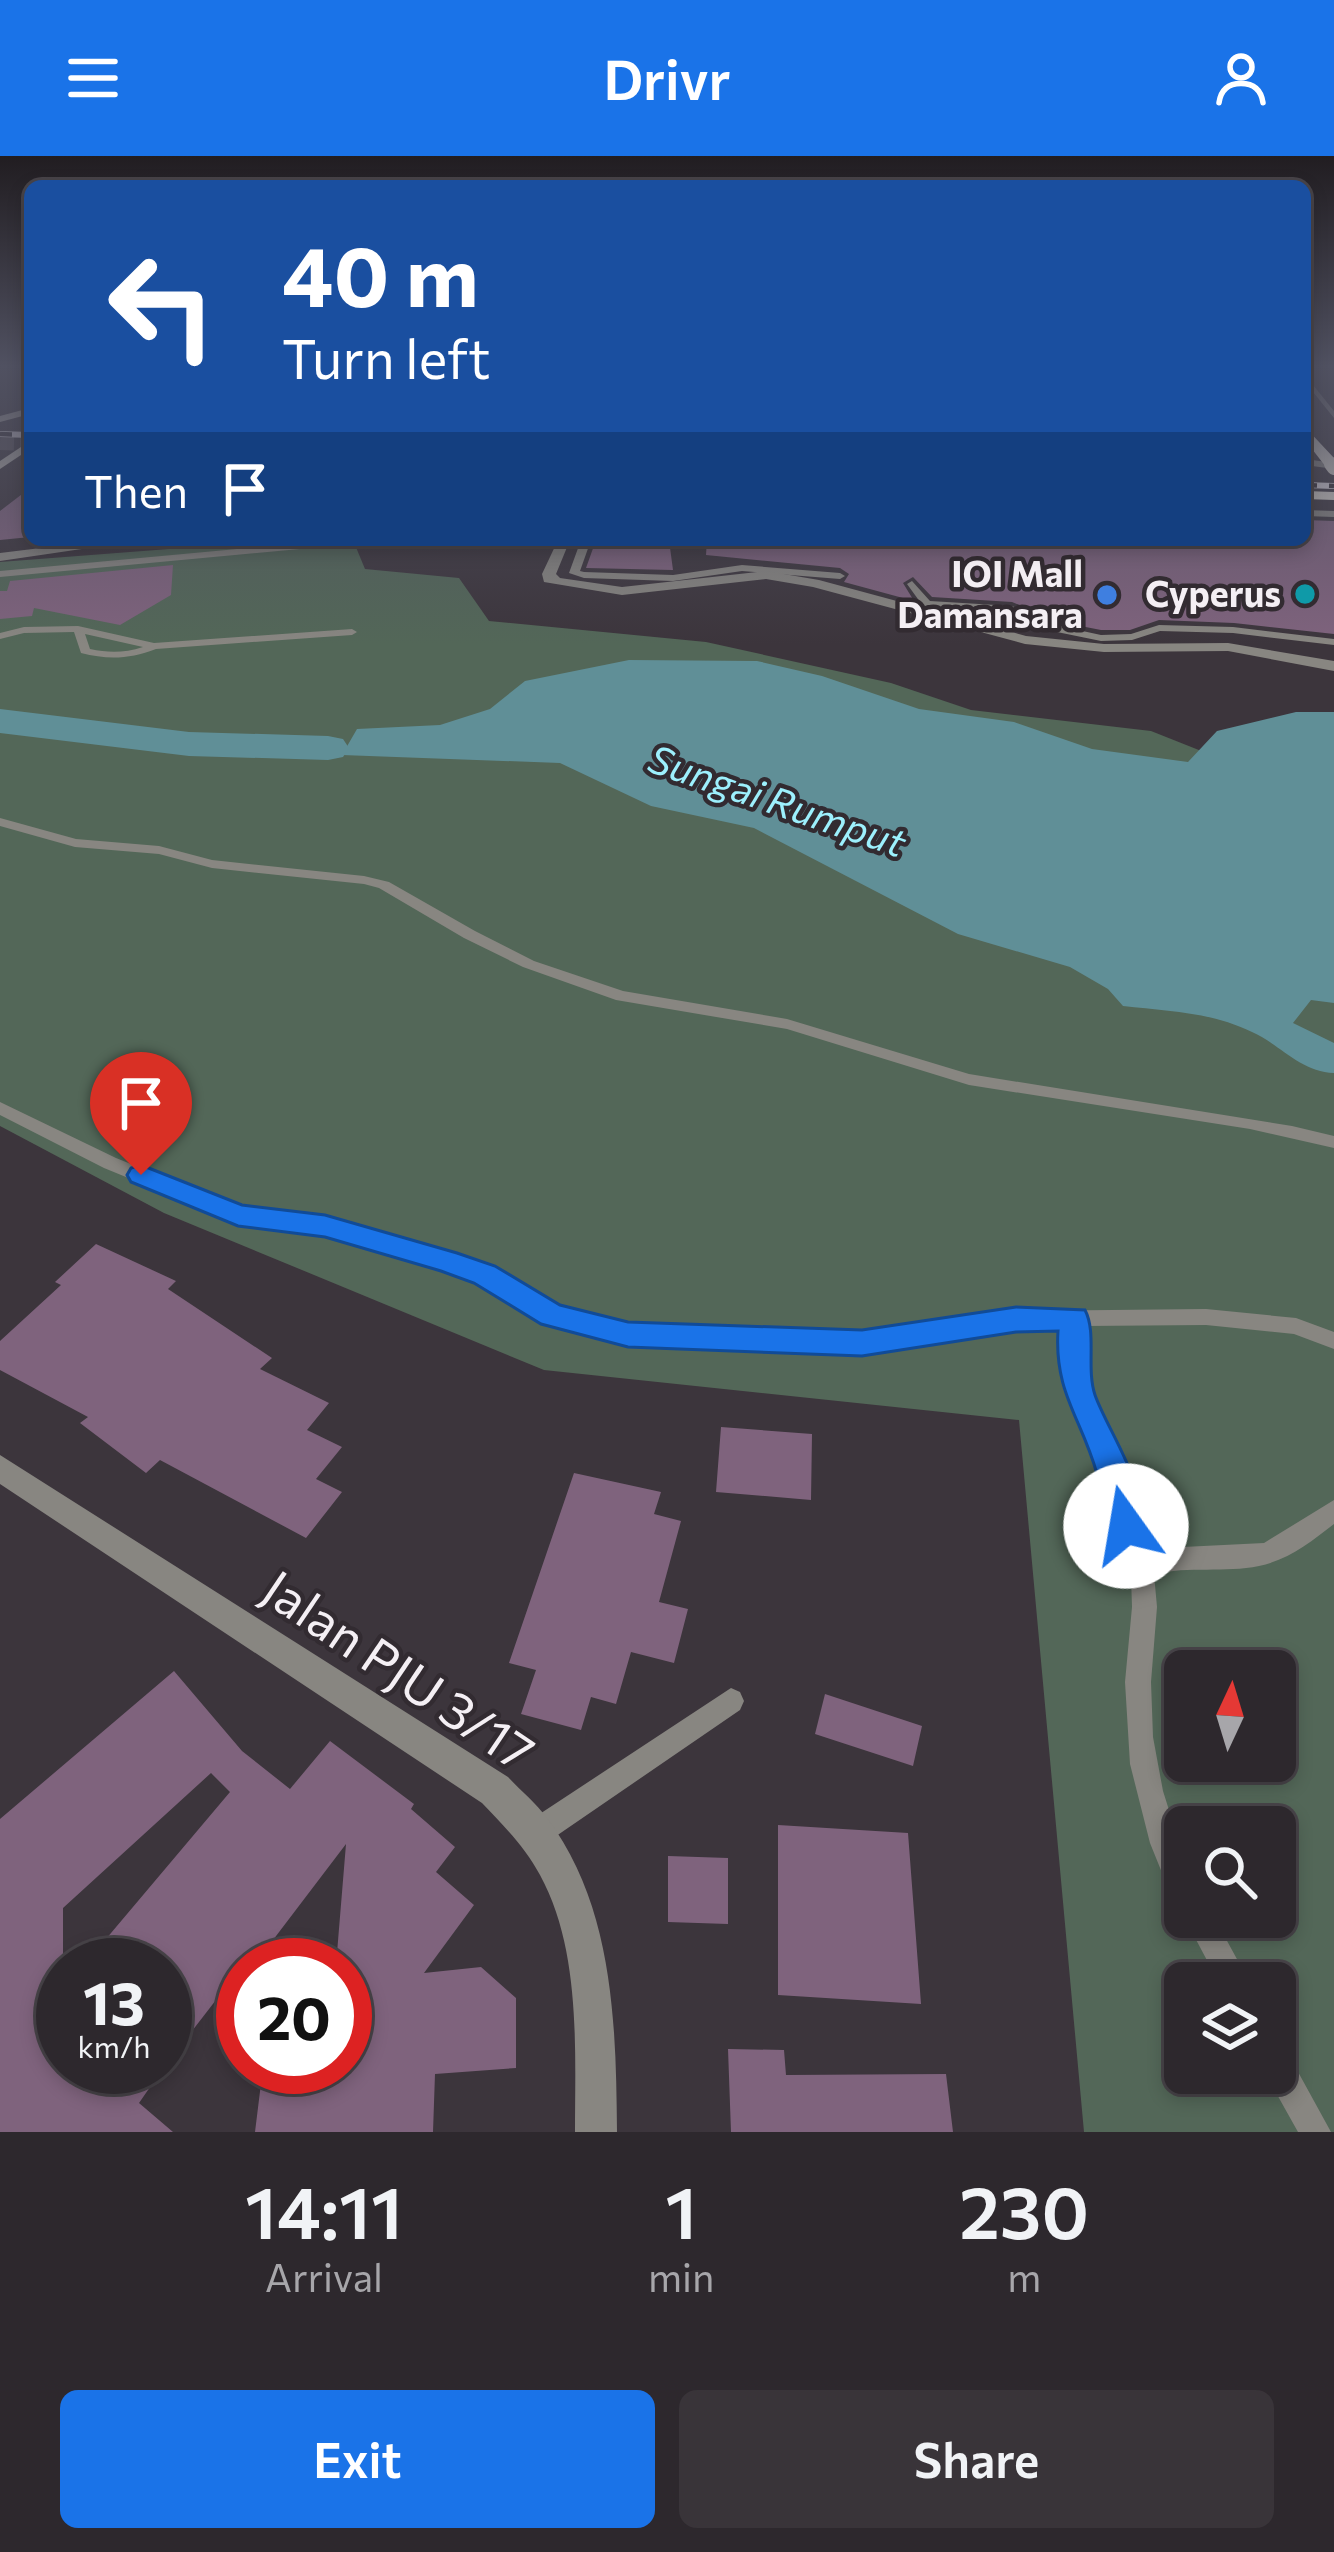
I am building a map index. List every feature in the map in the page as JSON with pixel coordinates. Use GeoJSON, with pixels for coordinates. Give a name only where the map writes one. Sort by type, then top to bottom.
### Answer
{"type":"FeatureCollection","features":[{"type":"Feature","properties":{"kind":"street"},"geometry":{"type":"LineString","coordinates":[[0,557],[96,546]]}},
{"type":"Feature","properties":{"kind":"street"},"geometry":{"type":"LineString","coordinates":[[562,546],[549,579],[575,585],[622,591],[766,575],[814,583],[1025,640],[1104,648],[1228,647],[1334,666]]}},
{"type":"Feature","properties":{"kind":"street","name":"Jalan PJU 3/17"},"geometry":{"type":"LineString","coordinates":[[0,1468],[495,1790],[536,1833],[567,1894],[588,1975],[596,2132]]}},
{"type":"Feature","properties":{"kind":"lane"},"geometry":{"type":"LineString","coordinates":[[0,574],[299,546]]}},
{"type":"Feature","properties":{"kind":"lane"},"geometry":{"type":"LineString","coordinates":[[584,546],[574,573],[584,575],[673,578],[774,568],[840,577]]}},
{"type":"Feature","properties":{"kind":"lane"},"geometry":{"type":"LineString","coordinates":[[46,570],[48,553]]}},
{"type":"Feature","properties":{"kind":"lane"},"geometry":{"type":"LineString","coordinates":[[15,573],[18,555]]}},
{"type":"Feature","properties":{"kind":"lane"},"geometry":{"type":"LineString","coordinates":[[912,584],[927,604],[1012,610],[1061,630],[1101,638],[1132,637],[1159,628],[1233,630],[1334,642]]}},
{"type":"Feature","properties":{"kind":"lane"},"geometry":{"type":"LineString","coordinates":[[0,636],[24,630],[78,629],[154,646],[352,632]]}},
{"type":"Feature","properties":{"kind":"lane"},"geometry":{"type":"LineString","coordinates":[[78,629],[86,651],[107,657],[129,656],[154,646]]}},
{"type":"Feature","properties":{"kind":"lane"},"geometry":{"type":"LineString","coordinates":[[0,822],[75,843],[159,850],[212,864],[364,880],[384,885],[531,965],[620,996],[809,1030],[918,1068],[988,1084],[1149,1110],[1212,1114],[1334,1142]]}},
{"type":"Feature","properties":{"kind":"lane"},"geometry":{"type":"LineString","coordinates":[[0,1108],[110,1163],[238,1215],[325,1226],[446,1262],[485,1275],[552,1315],[602,1330],[654,1339],[862,1343],[1016,1319],[1206,1317],[1272,1322],[1334,1341]]}},
{"type":"Feature","properties":{"kind":"lane"},"geometry":{"type":"LineString","coordinates":[[1074,1319],[1072,1363],[1079,1395],[1114,1472],[1126,1526],[1142,1567],[1144,1626],[1138,1683],[1142,1755],[1164,1841]]}},
{"type":"Feature","properties":{"kind":"lane"},"geometry":{"type":"LineString","coordinates":[[1142,1567],[1164,1558],[1257,1556],[1287,1544],[1334,1510]]}},
{"type":"Feature","properties":{"kind":"lane"},"geometry":{"type":"LineString","coordinates":[[536,1833],[731,1701]]}},
{"type":"Feature","properties":{"kind":"lane"},"geometry":{"type":"LineString","coordinates":[[1291,2094],[1306,2126]]}},
{"type":"Feature","properties":{"kind":"green space"},"geometry":{"type":"Polygon","coordinates":[[[184,546],[355,546],[365,569],[459,578],[489,621],[706,642],[891,683],[971,710],[1151,731],[1229,762],[1334,867],[1334,2132],[1084,2132],[1019,1420],[544,1370],[164,1213],[0,1126],[0,562],[184,546]]]}},
{"type":"Feature","properties":{"kind":"water"},"geometry":{"type":"Polygon","coordinates":[[[629,660],[757,661],[822,676],[919,709],[1014,722],[1092,749],[1188,762],[1217,731],[1296,712],[1334,712],[1334,1003],[1311,1000],[1293,1023],[1334,1043],[1334,1073],[1311,1068],[1262,1037],[1221,1020],[1123,1006],[1108,989],[1070,967],[958,934],[754,828],[651,806],[560,763],[342,755],[357,729],[440,725],[490,709],[525,681],[629,660]]]}},
{"type":"Feature","properties":{"kind":"building"},"geometry":{"type":"Polygon","coordinates":[[[24,493],[24,538],[0,540],[0,511],[24,493]]]}},
{"type":"Feature","properties":{"kind":"building","name":"IOI Mall Damansara"},"geometry":{"type":"Polygon","coordinates":[[[1311,520],[1334,521],[1334,634],[1159,620],[1130,630],[1101,630],[1065,623],[1012,602],[932,597],[913,577],[903,583],[914,601],[844,582],[849,574],[840,568],[706,555],[707,546],[1311,546],[1311,520]]]}},
{"type":"Feature","properties":{"kind":"building"},"geometry":{"type":"Polygon","coordinates":[[[594,546],[670,546],[673,570],[586,568],[594,546]]]}},
{"type":"Feature","properties":{"kind":"building"},"geometry":{"type":"Polygon","coordinates":[[[173,565],[171,595],[120,625],[34,608],[32,616],[0,619],[0,591],[7,591],[10,581],[173,565]]]}},
{"type":"Feature","properties":{"kind":"building"},"geometry":{"type":"Polygon","coordinates":[[[96,1244],[176,1281],[168,1289],[272,1358],[260,1369],[329,1403],[307,1430],[342,1447],[316,1479],[342,1492],[306,1538],[160,1460],[146,1473],[80,1423],[88,1417],[0,1370],[0,1341],[61,1285],[55,1282],[96,1244]]]}},
{"type":"Feature","properties":{"kind":"building"},"geometry":{"type":"Polygon","coordinates":[[[721,1427],[812,1434],[811,1500],[716,1492],[721,1427]]]}},
{"type":"Feature","properties":{"kind":"building"},"geometry":{"type":"Polygon","coordinates":[[[574,1473],[661,1492],[654,1514],[681,1521],[659,1602],[688,1609],[674,1663],[631,1652],[616,1704],[591,1697],[581,1730],[521,1714],[536,1670],[509,1663],[574,1473]]]}},
{"type":"Feature","properties":{"kind":"building"},"geometry":{"type":"Polygon","coordinates":[[[174,1671],[242,1751],[290,1789],[330,1741],[414,1804],[411,1809],[455,1847],[436,1872],[474,1905],[424,1973],[481,1967],[516,1998],[516,2068],[435,2074],[433,2132],[255,2132],[260,2094],[372,2094],[372,1938],[338,1938],[346,1844],[275,1938],[216,1938],[216,2000],[192,2031],[192,1938],[107,1938],[230,1792],[211,1773],[63,1908],[63,1938],[36,1938],[36,2094],[145,2094],[139,2103],[173,2132],[0,2132],[0,1819],[174,1671]]]}},
{"type":"Feature","properties":{"kind":"building"},"geometry":{"type":"Polygon","coordinates":[[[825,1694],[922,1726],[913,1766],[815,1734],[825,1694]]]}},
{"type":"Feature","properties":{"kind":"building"},"geometry":{"type":"Polygon","coordinates":[[[778,1825],[908,1833],[921,2004],[778,1995],[778,1825]]]}},
{"type":"Feature","properties":{"kind":"building"},"geometry":{"type":"Polygon","coordinates":[[[668,1856],[728,1858],[728,1924],[668,1922],[668,1856]]]}},
{"type":"Feature","properties":{"kind":"building"},"geometry":{"type":"Polygon","coordinates":[[[728,2049],[784,2050],[786,2075],[946,2074],[953,2132],[731,2132],[728,2049]]]}},
{"type":"Feature","properties":{"kind":"waterway","name":"Sungai Rumput"},"geometry":{"type":"LineString","coordinates":[[0,721],[189,744],[328,748]]}},
{"type":"Feature","properties":{"kind":"railway"},"geometry":{"type":"LineString","coordinates":[[1311,485],[1334,486]]}},
{"type":"Feature","properties":{"kind":"place","name":"Cyperus"},"geometry":{"type":"Point","coordinates":[1305,594]}},
{"type":"Feature","properties":{"kind":"place","name":"IOI Mall Damansara"},"geometry":{"type":"Point","coordinates":[1107,595]}},
{"type":"Feature","properties":{"kind":"route"},"geometry":{"type":"LineString","coordinates":[[141,1175],[238,1215],[325,1226],[446,1262],[485,1275],[552,1315],[628,1335],[862,1343],[918,1338],[1016,1319],[1074,1319],[1072,1363],[1079,1395],[1114,1472],[1126,1526]]}}]}
